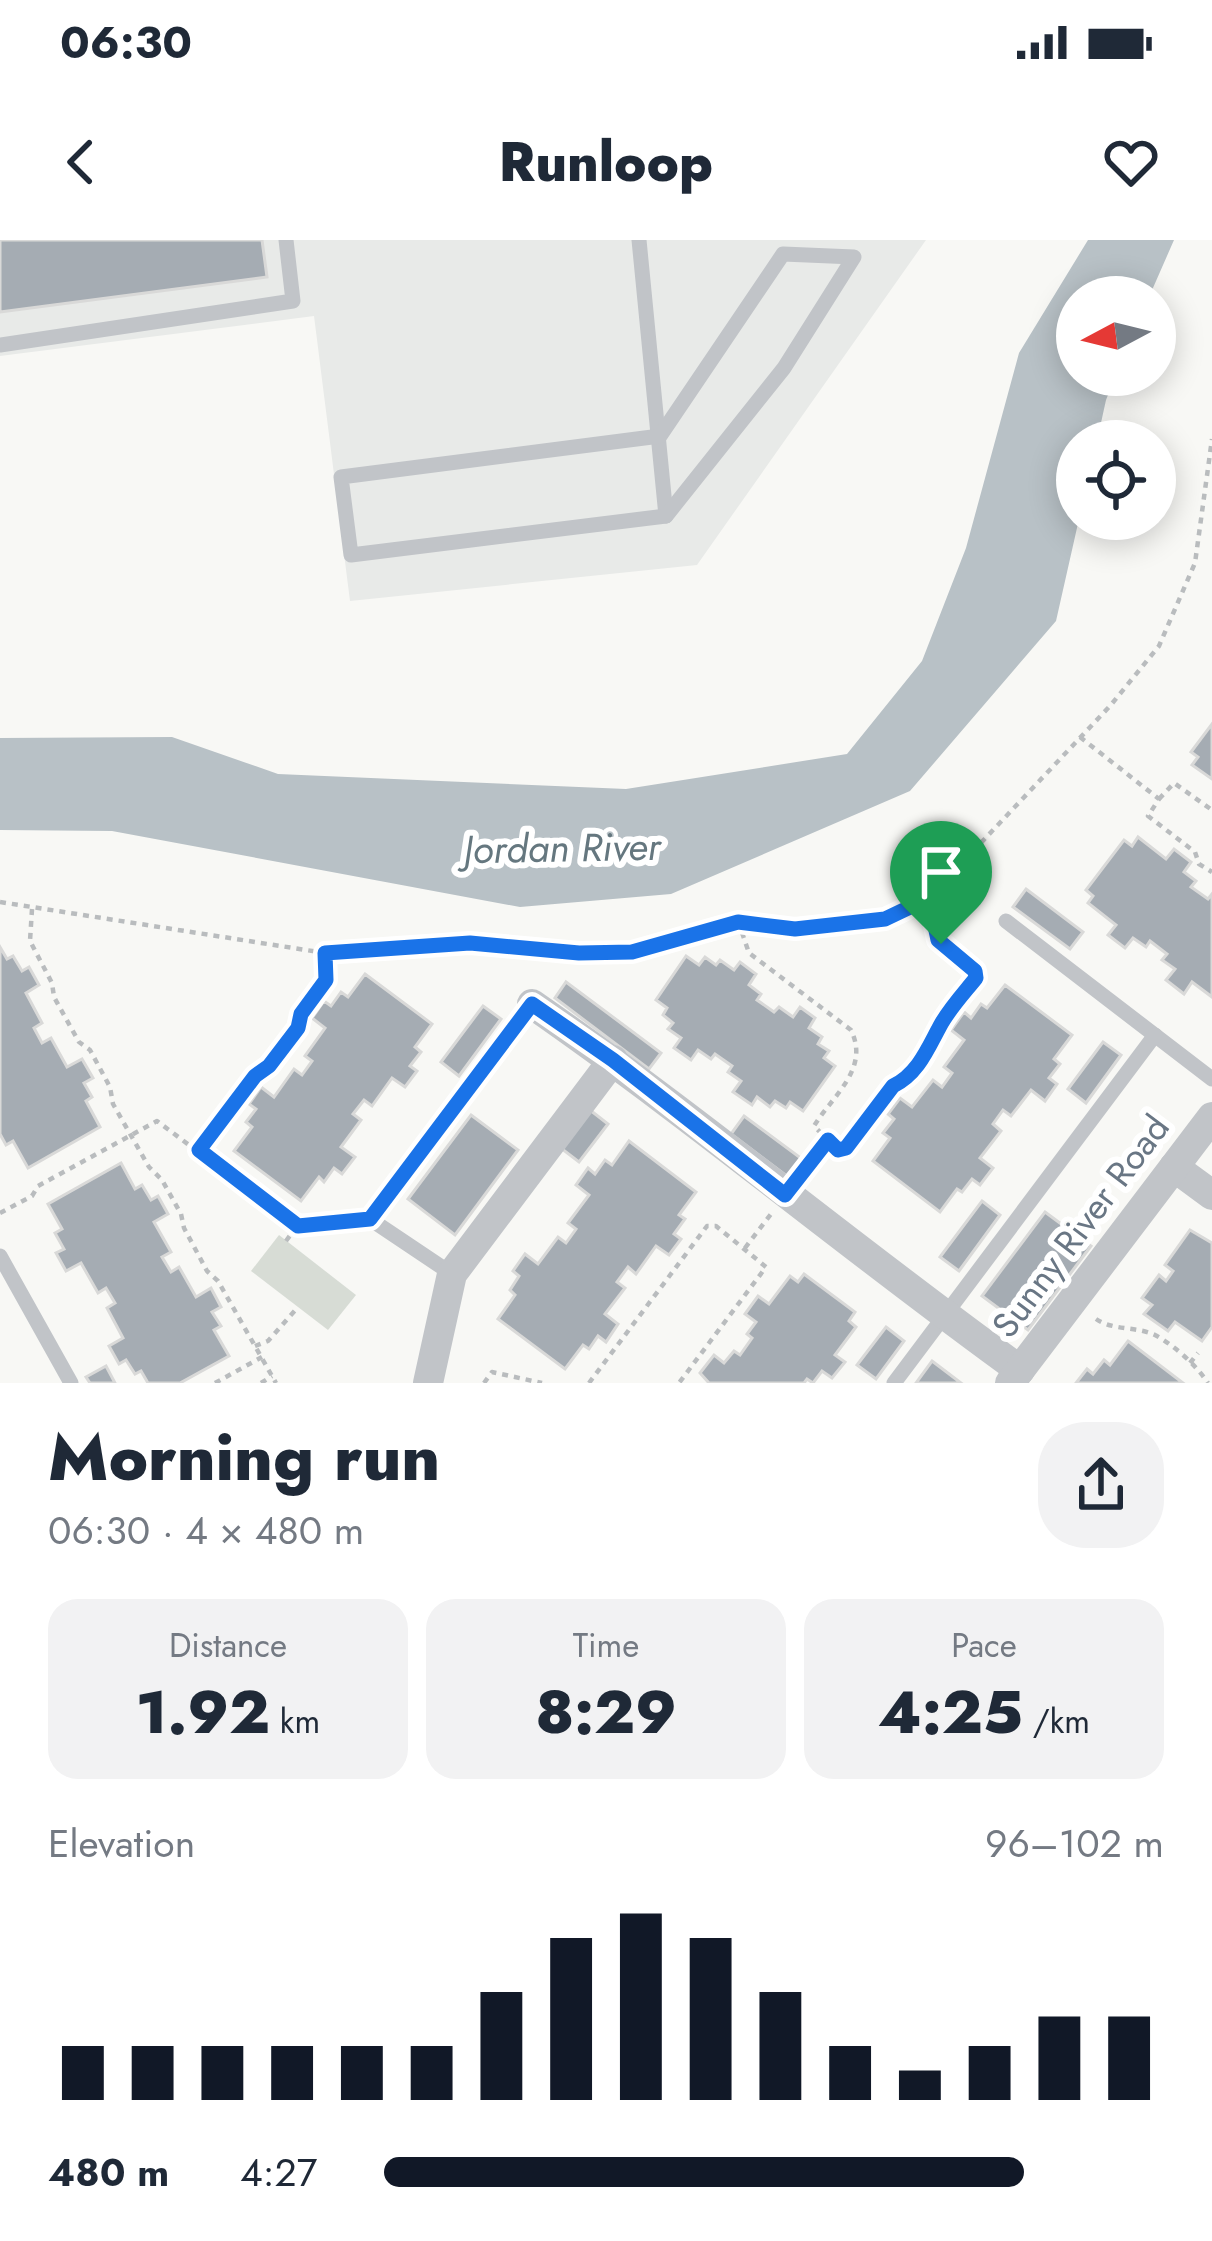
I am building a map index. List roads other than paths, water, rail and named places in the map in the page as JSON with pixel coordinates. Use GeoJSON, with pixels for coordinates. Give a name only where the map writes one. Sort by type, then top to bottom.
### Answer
{"type":"FeatureCollection","features":[{"type":"Feature","properties":{"kind":"street"},"geometry":{"type":"LineString","coordinates":[[532,1004],[613,1060],[944,1316],[1015,1377]]}},
{"type":"Feature","properties":{"kind":"street"},"geometry":{"type":"LineString","coordinates":[[428,1383],[452,1274],[613,1060]]}},
{"type":"Feature","properties":{"kind":"street","name":"Sunny River Road"},"geometry":{"type":"LineString","coordinates":[[1015,1377],[1212,1117]]}},
{"type":"Feature","properties":{"kind":"street"},"geometry":{"type":"LineString","coordinates":[[1174,1167],[1212,1195]]}},
{"type":"Feature","properties":{"kind":"lane"},"geometry":{"type":"LineString","coordinates":[[0,345],[293,301],[286,240]]}},
{"type":"Feature","properties":{"kind":"lane"},"geometry":{"type":"LineString","coordinates":[[639,240],[666,516]]}},
{"type":"Feature","properties":{"kind":"lane"},"geometry":{"type":"LineString","coordinates":[[783,254],[854,256],[784,368],[666,516],[351,555],[341,477],[660,436],[783,254]]}},
{"type":"Feature","properties":{"kind":"lane"},"geometry":{"type":"LineString","coordinates":[[1006,921],[1212,1078]]}},
{"type":"Feature","properties":{"kind":"lane"},"geometry":{"type":"LineString","coordinates":[[452,1274],[370,1219],[532,1004]]}},
{"type":"Feature","properties":{"kind":"lane"},"geometry":{"type":"LineString","coordinates":[[894,1383],[1156,1035]]}},
{"type":"Feature","properties":{"kind":"lane"},"geometry":{"type":"LineString","coordinates":[[0,1256],[71,1383]]}},
{"type":"Feature","properties":{"kind":"water"},"geometry":{"type":"Polygon","coordinates":[[[1088,240],[1174,240],[1158,276],[1066,276],[1088,240]]]}},
{"type":"Feature","properties":{"kind":"water","name":"Jordan River"},"geometry":{"type":"Polygon","coordinates":[[[1056,292],[1056,396],[1108,396],[1102,420],[1056,420],[1056,540],[1074,540],[1056,621],[910,791],[671,894],[520,907],[112,831],[0,830],[0,738],[172,737],[278,774],[626,789],[847,754],[922,661],[966,548],[1019,353],[1056,292]]]}}]}
